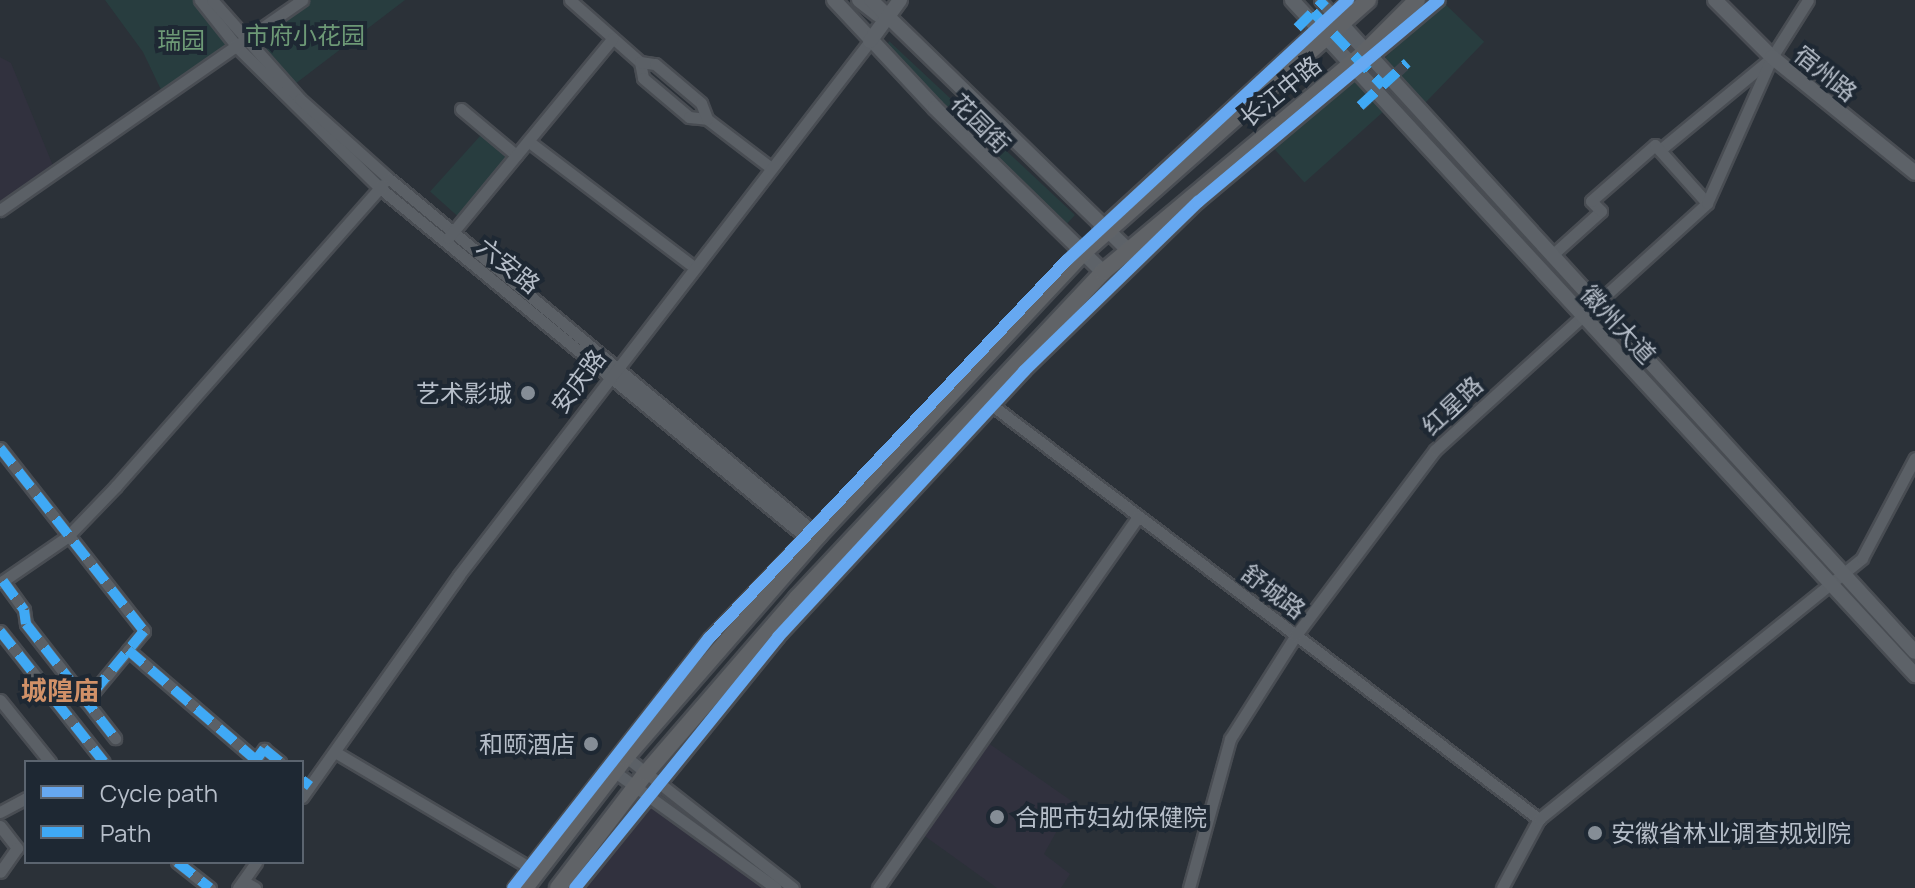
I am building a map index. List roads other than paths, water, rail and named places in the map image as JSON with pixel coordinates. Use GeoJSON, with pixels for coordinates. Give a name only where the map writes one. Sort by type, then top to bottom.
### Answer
{"type":"FeatureCollection","features":[{"type":"Feature","properties":{"kind":"highway","name":"长江中路"},"geometry":{"type":"LineString","coordinates":[[525,888],[626,757],[812,536],[1081,250],[1338,20],[1368,0]]}},
{"type":"Feature","properties":{"kind":"highway","name":"长江中路"},"geometry":{"type":"LineString","coordinates":[[558,888],[797,598],[987,402],[1126,248],[1370,56],[1417,0]]}},
{"type":"Feature","properties":{"kind":"main road","name":"花园街"},"geometry":{"type":"LineString","coordinates":[[834,0],[870,41],[1103,272]]}},
{"type":"Feature","properties":{"kind":"main road","name":"花园街"},"geometry":{"type":"LineString","coordinates":[[859,0],[886,18]]}},
{"type":"Feature","properties":{"kind":"main road","name":"花园街"},"geometry":{"type":"LineString","coordinates":[[871,0],[886,18],[1126,248]]}},
{"type":"Feature","properties":{"kind":"main road","name":"安庆路"},"geometry":{"type":"LineString","coordinates":[[870,41],[900,0]]}},
{"type":"Feature","properties":{"kind":"main road","name":"徽州大道"},"geometry":{"type":"LineString","coordinates":[[1292,0],[1582,316],[1837,582],[1915,652]]}},
{"type":"Feature","properties":{"kind":"main road","name":"宿州路"},"geometry":{"type":"LineString","coordinates":[[1715,0],[1915,173]]}},
{"type":"Feature","properties":{"kind":"main road","name":"宿州路"},"geometry":{"type":"LineString","coordinates":[[1726,0],[1774,54],[1915,163]]}},
{"type":"Feature","properties":{"kind":"main road","name":"徽州大道"},"geometry":{"type":"LineString","coordinates":[[1338,20],[1595,304],[1915,675]]}},
{"type":"Feature","properties":{"kind":"street","name":"六安路"},"geometry":{"type":"LineString","coordinates":[[200,0],[384,183],[812,536]]}},
{"type":"Feature","properties":{"kind":"street","name":"六安路"},"geometry":{"type":"LineString","coordinates":[[212,0],[242,45]]}},
{"type":"Feature","properties":{"kind":"street"},"geometry":{"type":"LineString","coordinates":[[0,210],[242,45],[302,0]]}},
{"type":"Feature","properties":{"kind":"street"},"geometry":{"type":"LineString","coordinates":[[570,0],[640,62],[655,64],[701,103],[707,119]]}},
{"type":"Feature","properties":{"kind":"street","name":"徽州大道"},"geometry":{"type":"LineString","coordinates":[[1320,0],[1338,20]]}},
{"type":"Feature","properties":{"kind":"street"},"geometry":{"type":"LineString","coordinates":[[1338,20],[1348,0]]}},
{"type":"Feature","properties":{"kind":"street"},"geometry":{"type":"LineString","coordinates":[[1370,56],[1439,0]]}},
{"type":"Feature","properties":{"kind":"street","name":"红星路"},"geometry":{"type":"LineString","coordinates":[[1189,888],[1230,739],[1296,635],[1435,450],[1707,203],[1774,54],[1808,0]]}},
{"type":"Feature","properties":{"kind":"street"},"geometry":{"type":"LineString","coordinates":[[449,236],[613,38]]}},
{"type":"Feature","properties":{"kind":"street","name":"安庆路"},"geometry":{"type":"LineString","coordinates":[[306,783],[335,752],[459,575],[613,371],[870,41]]}},
{"type":"Feature","properties":{"kind":"street"},"geometry":{"type":"LineString","coordinates":[[1660,150],[1774,54]]}},
{"type":"Feature","properties":{"kind":"street"},"geometry":{"type":"LineString","coordinates":[[640,62],[643,78],[689,117],[707,119],[771,168]]}},
{"type":"Feature","properties":{"kind":"street"},"geometry":{"type":"LineString","coordinates":[[644,785],[660,784],[778,637],[987,402],[1198,202],[1353,68]]}},
{"type":"Feature","properties":{"kind":"street"},"geometry":{"type":"LineString","coordinates":[[461,109],[516,155]]}},
{"type":"Feature","properties":{"kind":"street"},"geometry":{"type":"LineString","coordinates":[[528,141],[694,267]]}},
{"type":"Feature","properties":{"kind":"street"},"geometry":{"type":"LineString","coordinates":[[1551,256],[1601,211],[1591,201],[1655,145],[1707,203]]}},
{"type":"Feature","properties":{"kind":"street"},"geometry":{"type":"LineString","coordinates":[[115,738],[26,624],[24,610],[2,582],[67,537],[384,183]]}},
{"type":"Feature","properties":{"kind":"street","name":"舒城路"},"geometry":{"type":"LineString","coordinates":[[987,402],[1539,819]]}},
{"type":"Feature","properties":{"kind":"street"},"geometry":{"type":"LineString","coordinates":[[0,448],[144,631],[86,701]]}},
{"type":"Feature","properties":{"kind":"street"},"geometry":{"type":"LineString","coordinates":[[1502,888],[1539,819],[1837,582],[1862,558],[1915,458]]}},
{"type":"Feature","properties":{"kind":"street"},"geometry":{"type":"LineString","coordinates":[[878,888],[1138,516]]}},
{"type":"Feature","properties":{"kind":"street"},"geometry":{"type":"LineString","coordinates":[[513,888],[527,866],[709,638],[812,536]]}},
{"type":"Feature","properties":{"kind":"street"},"geometry":{"type":"LineString","coordinates":[[0,631],[102,760]]}},
{"type":"Feature","properties":{"kind":"street"},"geometry":{"type":"LineString","coordinates":[[128,650],[256,760],[264,749],[278,760]]}},
{"type":"Feature","properties":{"kind":"street"},"geometry":{"type":"LineString","coordinates":[[0,700],[48,760]]}},
{"type":"Feature","properties":{"kind":"street"},"geometry":{"type":"LineString","coordinates":[[335,752],[527,866]]}},
{"type":"Feature","properties":{"kind":"street"},"geometry":{"type":"LineString","coordinates":[[626,757],[644,785]]}},
{"type":"Feature","properties":{"kind":"street"},"geometry":{"type":"LineString","coordinates":[[615,772],[644,785],[776,888]]}},
{"type":"Feature","properties":{"kind":"street"},"geometry":{"type":"LineString","coordinates":[[644,785],[660,784],[793,888]]}},
{"type":"Feature","properties":{"kind":"street"},"geometry":{"type":"LineString","coordinates":[[575,888],[644,785]]}},
{"type":"Feature","properties":{"kind":"street"},"geometry":{"type":"LineString","coordinates":[[0,812],[24,799]]}},
{"type":"Feature","properties":{"kind":"street"},"geometry":{"type":"LineString","coordinates":[[0,826],[17,848],[0,872]]}},
{"type":"Feature","properties":{"kind":"street"},"geometry":{"type":"LineString","coordinates":[[180,864],[210,888]]}},
{"type":"Feature","properties":{"kind":"street"},"geometry":{"type":"LineString","coordinates":[[255,864],[241,884],[255,888]]}},
{"type":"Feature","properties":{"kind":"tunnel"},"geometry":{"type":"LineString","coordinates":[[1313,12],[1383,86]]}},
{"type":"Feature","properties":{"kind":"tunnel"},"geometry":{"type":"LineString","coordinates":[[1297,28],[1314,12]]}},
{"type":"Feature","properties":{"kind":"tunnel"},"geometry":{"type":"LineString","coordinates":[[1360,106],[1407,63]]}},
{"type":"Feature","properties":{"kind":"place","name":"艺术影城"},"geometry":{"type":"Point","coordinates":[528,393]}},
{"type":"Feature","properties":{"kind":"place","name":"和颐酒店"},"geometry":{"type":"Point","coordinates":[591,744]}},
{"type":"Feature","properties":{"kind":"place","name":"合肥市妇幼保健院"},"geometry":{"type":"Point","coordinates":[997,817]}},
{"type":"Feature","properties":{"kind":"place","name":"安徽省林业调查规划院"},"geometry":{"type":"Point","coordinates":[1595,833]}},
{"type":"Feature","properties":{"kind":"district","name":"城隍庙"},"geometry":{"type":"Point","coordinates":[60,691]}},
{"type":"Feature","properties":{"kind":"park label","name":"市府小花园"},"geometry":{"type":"Point","coordinates":[305,35]}},
{"type":"Feature","properties":{"kind":"park label","name":"瑞园"},"geometry":{"type":"Point","coordinates":[181,40]}}]}
